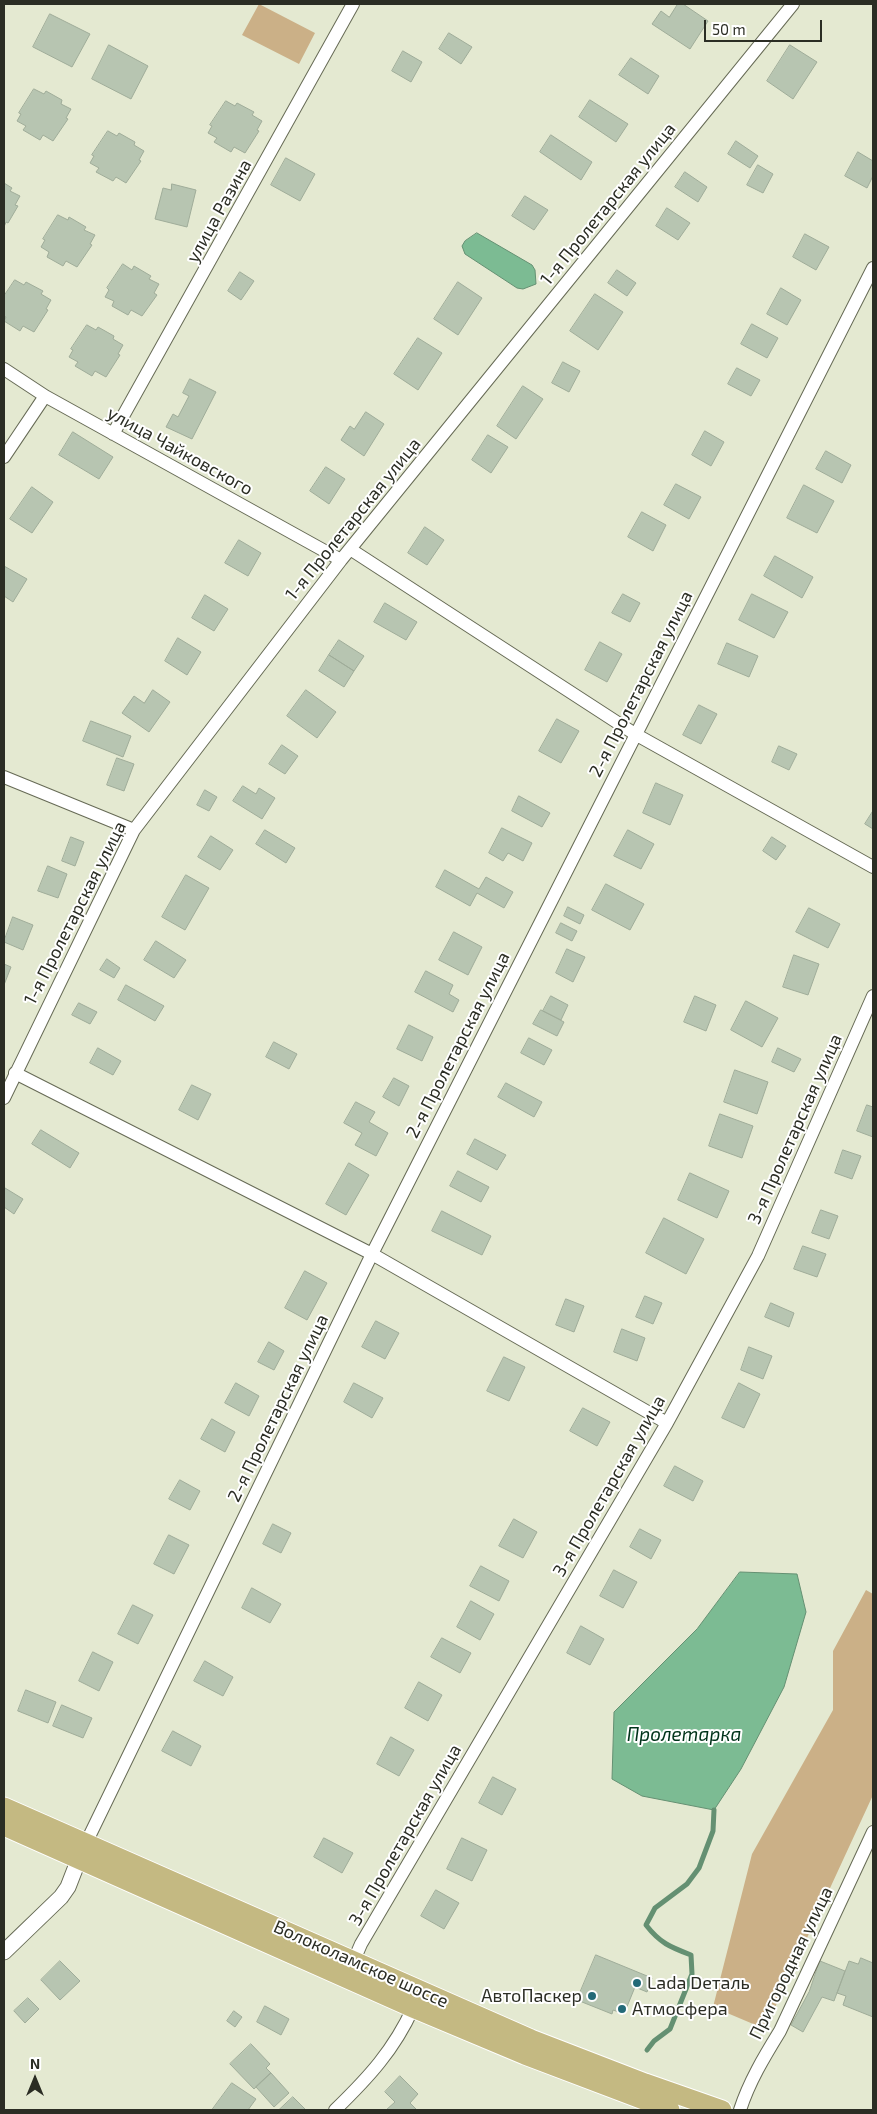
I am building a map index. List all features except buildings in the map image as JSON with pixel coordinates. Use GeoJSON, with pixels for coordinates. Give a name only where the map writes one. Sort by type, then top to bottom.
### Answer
{"type":"FeatureCollection","features":[{"type":"Feature","properties":{"kind":"main road","name":"Волоколамское шоссе"},"geometry":{"type":"LineString","coordinates":[[4,1807],[82,1851],[350,1970],[645,2083],[722,2110]]}},
{"type":"Feature","properties":{"kind":"main road","name":"Волоколамское шоссе"},"geometry":{"type":"LineString","coordinates":[[4,1826],[82,1851]]}},
{"type":"Feature","properties":{"kind":"main road","name":"Волоколамское шоссе"},"geometry":{"type":"LineString","coordinates":[[350,1970],[413,2008],[525,2055],[670,2110]]}},
{"type":"Feature","properties":{"kind":"street","name":"улица Разина"},"geometry":{"type":"LineString","coordinates":[[114,434],[353,4]]}},
{"type":"Feature","properties":{"kind":"street","name":"1-я Пролетарская улица"},"geometry":{"type":"LineString","coordinates":[[4,1098],[134,830],[340,560],[793,4]]}},
{"type":"Feature","properties":{"kind":"street","name":"2-я Пролетарская улица"},"geometry":{"type":"LineString","coordinates":[[82,1851],[372,1254],[873,268]]}},
{"type":"Feature","properties":{"kind":"street","name":"улица Чайковского"},"geometry":{"type":"LineString","coordinates":[[4,369],[45,396],[340,560]]}},
{"type":"Feature","properties":{"kind":"street"},"geometry":{"type":"LineString","coordinates":[[4,457],[45,396]]}},
{"type":"Feature","properties":{"kind":"street"},"geometry":{"type":"LineString","coordinates":[[350,549],[635,734],[873,867]]}},
{"type":"Feature","properties":{"kind":"street"},"geometry":{"type":"LineString","coordinates":[[4,777],[134,830]]}},
{"type":"Feature","properties":{"kind":"street","name":"3-я Пролетарская улица"},"geometry":{"type":"LineString","coordinates":[[350,1970],[361,1944],[667,1423],[758,1256],[873,996]]}},
{"type":"Feature","properties":{"kind":"street"},"geometry":{"type":"LineString","coordinates":[[16,1073],[372,1254],[667,1423]]}},
{"type":"Feature","properties":{"kind":"street","name":"Пригородная улица"},"geometry":{"type":"LineString","coordinates":[[740,2110],[756,2073],[780,2032],[873,1832]]}},
{"type":"Feature","properties":{"kind":"street"},"geometry":{"type":"LineString","coordinates":[[4,1952],[61,1897],[68,1887],[82,1851]]}},
{"type":"Feature","properties":{"kind":"street"},"geometry":{"type":"LineString","coordinates":[[335,2110],[386,2057],[402,2032],[413,2008]]}},
{"type":"Feature","properties":{"kind":"shaded area"},"geometry":{"type":"Polygon","coordinates":[[[259,4],[315,33],[299,64],[242,35],[259,4]]]}},
{"type":"Feature","properties":{"kind":"shaded area"},"geometry":{"type":"Polygon","coordinates":[[[866,1590],[873,1594],[873,1795],[765,2029],[713,2007],[752,1854],[833,1710],[833,1651],[866,1590]]]}},
{"type":"Feature","properties":{"kind":"water"},"geometry":{"type":"Polygon","coordinates":[[[477,233],[532,265],[535,270],[536,284],[523,289],[517,288],[465,254],[462,246],[465,241],[477,233]]]}},
{"type":"Feature","properties":{"kind":"water","name":"Пролетарка"},"geometry":{"type":"Polygon","coordinates":[[[740,1572],[797,1574],[806,1612],[784,1687],[741,1769],[714,1810],[642,1796],[612,1779],[614,1712],[697,1629],[740,1572]]]}},
{"type":"Feature","properties":{"kind":"waterway"},"geometry":{"type":"LineString","coordinates":[[647,2050],[654,2041],[670,2029],[692,1974],[691,1955],[666,1944],[646,1925],[655,1908],[687,1884],[699,1868],[713,1831],[714,1810]]}},
{"type":"Feature","properties":{"kind":"place","name":"Lada Dеталь"},"geometry":{"type":"Point","coordinates":[637,1983]}},
{"type":"Feature","properties":{"kind":"place","name":"АвтоПаскер"},"geometry":{"type":"Point","coordinates":[592,1996]}},
{"type":"Feature","properties":{"kind":"place","name":"Атмосфера"},"geometry":{"type":"Point","coordinates":[622,2009]}}]}
